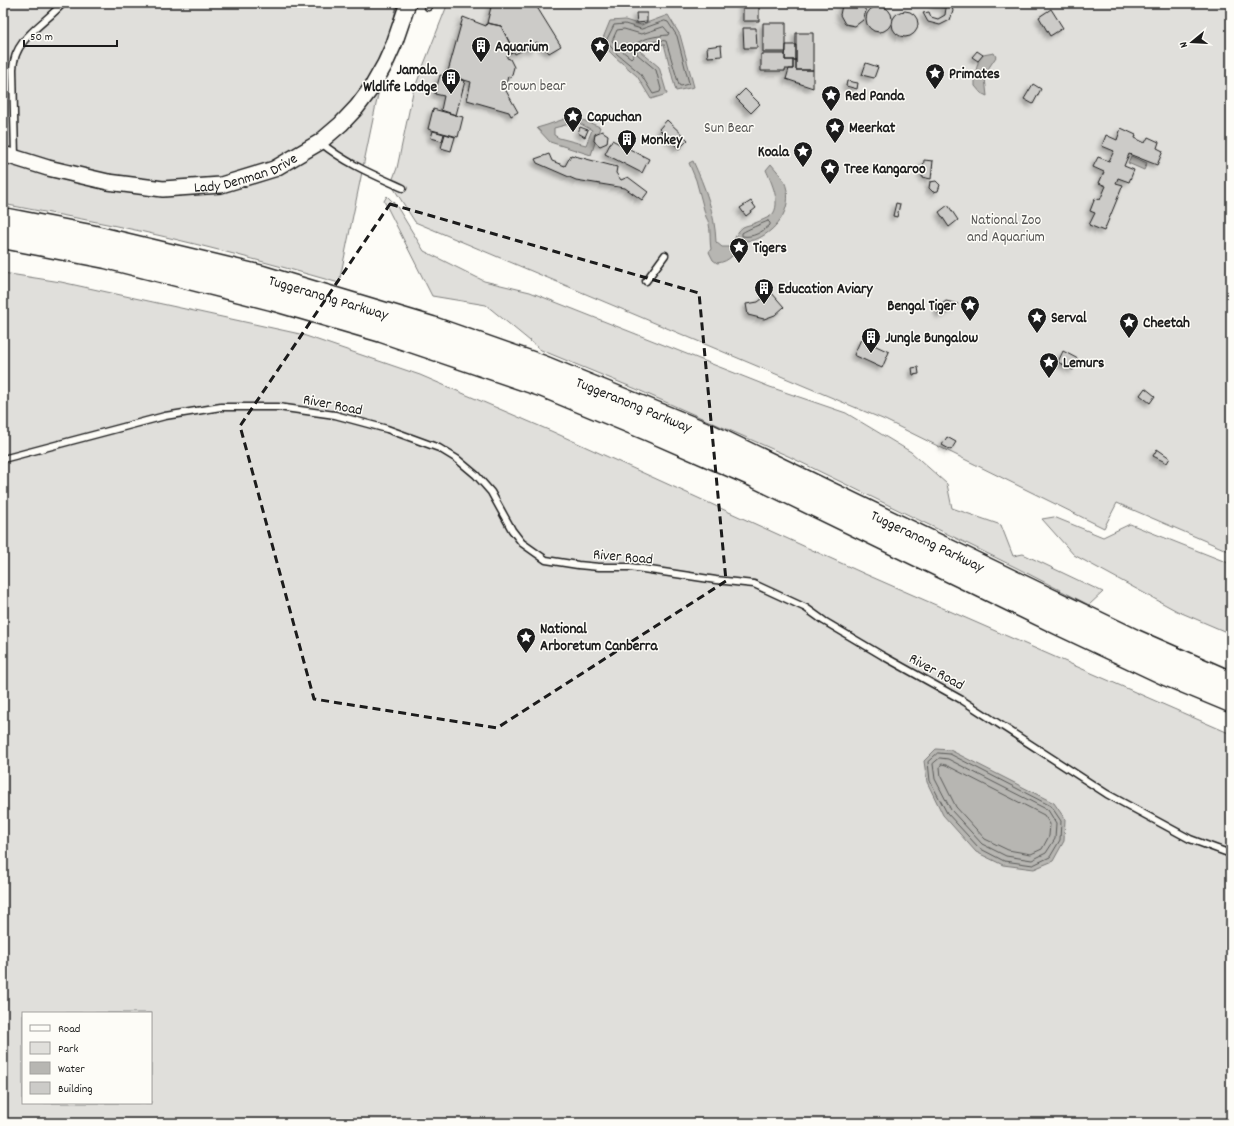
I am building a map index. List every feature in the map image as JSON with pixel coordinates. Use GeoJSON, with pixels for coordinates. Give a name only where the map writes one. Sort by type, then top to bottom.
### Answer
{"type":"FeatureCollection","features":[{"type":"Feature","properties":{"kind":"highway","name":"Tuggeranong Parkway"},"geometry":{"type":"LineString","coordinates":[[3,219],[98,238],[262,277],[432,328],[543,367],[709,435],[1133,640],[1231,683]]}},
{"type":"Feature","properties":{"kind":"highway","name":"Tuggeranong Parkway"},"geometry":{"type":"LineString","coordinates":[[3,237],[106,257],[272,299],[382,331],[544,386],[755,476],[1166,674],[1231,701]]}},
{"type":"Feature","properties":{"kind":"street","name":"Lady Denman Drive"},"geometry":{"type":"LineString","coordinates":[[9,156],[108,182],[163,189],[221,185],[274,169],[320,142],[346,118],[372,87],[394,44],[408,3]]}},
{"type":"Feature","properties":{"kind":"lane"},"geometry":{"type":"LineString","coordinates":[[9,156],[14,57],[23,41],[63,3]]}},
{"type":"Feature","properties":{"kind":"lane"},"geometry":{"type":"LineString","coordinates":[[320,142],[362,170],[403,188]]}},
{"type":"Feature","properties":{"kind":"lane"},"geometry":{"type":"LineString","coordinates":[[646,281],[665,255]]}},
{"type":"Feature","properties":{"kind":"lane","name":"River Road"},"geometry":{"type":"LineString","coordinates":[[3,459],[165,416],[221,408],[278,407],[335,415],[387,429],[440,448],[457,459],[476,475],[491,492],[512,530],[522,543],[546,560],[592,566],[630,567],[754,584],[806,608],[824,621],[876,652],[962,700],[1107,794],[1190,839],[1231,854]]}},
{"type":"Feature","properties":{"kind":"highlighted area"},"geometry":{"type":"Polygon","coordinates":[[[390,204],[699,293],[726,581],[497,728],[314,699],[240,426],[390,204]]]}},
{"type":"Feature","properties":{"kind":"green space"},"geometry":{"type":"Polygon","coordinates":[[[3,3],[397,3],[339,283],[165,237],[3,204],[3,3]]]}},
{"type":"Feature","properties":{"kind":"green space","name":"National Zoo and Aquarium"},"geometry":{"type":"Polygon","coordinates":[[[448,3],[1231,3],[1231,552],[1117,503],[1104,528],[885,420],[415,222],[391,184],[397,168],[413,92],[448,3]]]}},
{"type":"Feature","properties":{"kind":"green space"},"geometry":{"type":"Polygon","coordinates":[[[387,196],[396,205],[424,251],[484,281],[530,292],[770,387],[846,413],[911,452],[947,484],[952,508],[1001,525],[1013,556],[1023,554],[1103,592],[1089,605],[1017,568],[788,456],[636,389],[541,350],[486,305],[432,296],[384,201],[387,196]]]}},
{"type":"Feature","properties":{"kind":"green space","name":"National Arboretum Canberra"},"geometry":{"type":"Polygon","coordinates":[[[3,273],[61,282],[300,334],[420,375],[551,431],[865,574],[1231,734],[1231,1123],[3,1123],[3,273]]]}},
{"type":"Feature","properties":{"kind":"green space"},"geometry":{"type":"Polygon","coordinates":[[[1054,517],[1103,537],[1130,524],[1231,564],[1231,634],[1177,611],[1074,555],[1042,519],[1054,517]]]}},
{"type":"Feature","properties":{"kind":"water"},"geometry":{"type":"Polygon","coordinates":[[[668,15],[680,35],[694,87],[676,91],[664,44],[640,51],[659,67],[667,94],[651,99],[637,76],[601,43],[610,21],[625,20],[641,25],[668,15]]]}},
{"type":"Feature","properties":{"kind":"water"},"geometry":{"type":"Polygon","coordinates":[[[994,53],[996,57],[988,69],[987,76],[985,78],[987,96],[981,93],[975,86],[975,74],[978,61],[983,55],[994,53]]]}},
{"type":"Feature","properties":{"kind":"water"},"geometry":{"type":"Polygon","coordinates":[[[573,116],[600,127],[591,155],[550,142],[537,128],[573,116]],[[577,122],[554,128],[554,135],[559,138],[586,145],[592,130],[577,122]]]}},
{"type":"Feature","properties":{"kind":"water"},"geometry":{"type":"Polygon","coordinates":[[[1131,156],[1147,163],[1144,170],[1128,163],[1131,156]]]}},
{"type":"Feature","properties":{"kind":"water"},"geometry":{"type":"Polygon","coordinates":[[[693,161],[709,200],[714,221],[716,242],[722,247],[729,247],[738,232],[743,227],[754,224],[772,215],[775,210],[775,192],[766,170],[771,164],[780,174],[787,190],[788,199],[786,207],[778,223],[765,235],[757,239],[742,242],[732,256],[726,261],[717,263],[713,260],[709,252],[711,249],[710,228],[696,180],[689,163],[693,161]]]}},
{"type":"Feature","properties":{"kind":"water"},"geometry":{"type":"Polygon","coordinates":[[[936,749],[950,750],[1054,803],[1065,819],[1064,841],[1053,861],[1034,869],[1003,865],[976,852],[943,815],[927,782],[924,761],[936,749]]]}},
{"type":"Feature","properties":{"kind":"building"},"geometry":{"type":"Polygon","coordinates":[[[492,3],[503,6],[507,3],[526,3],[529,7],[535,4],[561,46],[549,53],[545,48],[544,49],[536,42],[533,50],[527,48],[515,54],[501,26],[487,23],[492,3]]]}},
{"type":"Feature","properties":{"kind":"building"},"geometry":{"type":"Polygon","coordinates":[[[743,3],[759,3],[759,21],[743,21],[743,3]]]}},
{"type":"Feature","properties":{"kind":"building"},"geometry":{"type":"Polygon","coordinates":[[[845,3],[861,3],[866,11],[863,20],[855,26],[845,24],[840,15],[842,5],[845,3]]]}},
{"type":"Feature","properties":{"kind":"building"},"geometry":{"type":"Polygon","coordinates":[[[934,3],[953,3],[953,11],[950,20],[940,25],[928,22],[923,13],[929,12],[931,17],[938,19],[945,15],[946,8],[934,5],[934,3]]]}},
{"type":"Feature","properties":{"kind":"building"},"geometry":{"type":"Polygon","coordinates":[[[879,6],[888,10],[892,19],[888,28],[879,32],[870,28],[866,19],[870,10],[879,6]]]}},
{"type":"Feature","properties":{"kind":"building"},"geometry":{"type":"Polygon","coordinates":[[[1051,9],[1063,28],[1050,36],[1039,17],[1051,9]]]}},
{"type":"Feature","properties":{"kind":"building"},"geometry":{"type":"Polygon","coordinates":[[[905,11],[914,15],[918,24],[914,33],[905,37],[896,33],[892,24],[896,15],[905,11]]]}},
{"type":"Feature","properties":{"kind":"building"},"geometry":{"type":"Polygon","coordinates":[[[636,13],[647,13],[647,22],[637,23],[636,13]]]}},
{"type":"Feature","properties":{"kind":"building","name":"Aquarium"},"geometry":{"type":"Polygon","coordinates":[[[463,17],[486,26],[487,23],[501,26],[514,51],[507,55],[507,58],[510,59],[514,67],[511,78],[508,76],[505,89],[518,112],[511,116],[509,112],[467,100],[471,82],[447,75],[463,17]]]}},
{"type":"Feature","properties":{"kind":"building"},"geometry":{"type":"Polygon","coordinates":[[[763,23],[786,23],[786,52],[763,52],[763,23]]]}},
{"type":"Feature","properties":{"kind":"building"},"geometry":{"type":"Polygon","coordinates":[[[743,28],[756,28],[757,48],[744,48],[743,28]]]}},
{"type":"Feature","properties":{"kind":"building"},"geometry":{"type":"Polygon","coordinates":[[[796,33],[813,33],[813,70],[796,70],[796,33]]]}},
{"type":"Feature","properties":{"kind":"building"},"geometry":{"type":"Polygon","coordinates":[[[721,45],[722,56],[708,57],[707,47],[721,45]]]}},
{"type":"Feature","properties":{"kind":"building"},"geometry":{"type":"Polygon","coordinates":[[[786,45],[796,45],[796,60],[785,60],[786,45]]]}},
{"type":"Feature","properties":{"kind":"building"},"geometry":{"type":"Polygon","coordinates":[[[977,51],[983,55],[978,61],[972,57],[977,51]]]}},
{"type":"Feature","properties":{"kind":"building"},"geometry":{"type":"Polygon","coordinates":[[[761,54],[785,54],[785,60],[793,60],[793,69],[785,69],[785,71],[761,71],[761,54]]]}},
{"type":"Feature","properties":{"kind":"building"},"geometry":{"type":"Polygon","coordinates":[[[793,60],[796,60],[796,70],[813,70],[813,88],[786,79],[789,69],[793,69],[793,60]]]}},
{"type":"Feature","properties":{"kind":"building"},"geometry":{"type":"Polygon","coordinates":[[[866,63],[878,67],[874,78],[862,75],[866,63]]]}},
{"type":"Feature","properties":{"kind":"building","name":"Jamala Wldlife Lodge"},"geometry":{"type":"Polygon","coordinates":[[[440,75],[465,81],[456,115],[441,110],[444,96],[435,94],[440,75]]]}},
{"type":"Feature","properties":{"kind":"building"},"geometry":{"type":"Polygon","coordinates":[[[847,81],[858,83],[857,89],[846,86],[847,81]]]}},
{"type":"Feature","properties":{"kind":"building"},"geometry":{"type":"Polygon","coordinates":[[[1033,84],[1041,89],[1033,104],[1024,99],[1033,84]]]}},
{"type":"Feature","properties":{"kind":"building"},"geometry":{"type":"Polygon","coordinates":[[[745,89],[760,104],[751,113],[736,98],[745,89]]]}},
{"type":"Feature","properties":{"kind":"building","name":"Jamala Wldlife Lodge"},"geometry":{"type":"Polygon","coordinates":[[[433,109],[463,117],[458,137],[428,129],[433,109]]]}},
{"type":"Feature","properties":{"kind":"building"},"geometry":{"type":"Polygon","coordinates":[[[667,120],[688,140],[679,149],[659,129],[667,120]]]}},
{"type":"Feature","properties":{"kind":"building"},"geometry":{"type":"Polygon","coordinates":[[[580,127],[588,130],[585,137],[578,133],[580,127]]]}},
{"type":"Feature","properties":{"kind":"building"},"geometry":{"type":"Polygon","coordinates":[[[1121,128],[1136,135],[1135,138],[1145,143],[1148,137],[1159,142],[1157,148],[1163,151],[1157,165],[1129,154],[1124,166],[1134,170],[1129,182],[1118,178],[1116,183],[1123,185],[1104,231],[1089,225],[1095,213],[1090,211],[1095,198],[1100,200],[1106,186],[1099,183],[1104,172],[1093,167],[1098,157],[1109,161],[1114,151],[1102,146],[1106,135],[1117,140],[1121,128]]]}},
{"type":"Feature","properties":{"kind":"building"},"geometry":{"type":"Polygon","coordinates":[[[433,131],[444,134],[442,141],[431,138],[433,131]]]}},
{"type":"Feature","properties":{"kind":"building"},"geometry":{"type":"Polygon","coordinates":[[[602,131],[608,135],[607,143],[600,146],[594,141],[595,134],[602,131]]]}},
{"type":"Feature","properties":{"kind":"building"},"geometry":{"type":"Polygon","coordinates":[[[445,134],[455,137],[451,151],[441,148],[445,134]]]}},
{"type":"Feature","properties":{"kind":"building","name":"Monkey"},"geometry":{"type":"Polygon","coordinates":[[[612,140],[649,159],[642,173],[605,154],[612,140]]]}},
{"type":"Feature","properties":{"kind":"building"},"geometry":{"type":"Polygon","coordinates":[[[549,154],[552,161],[565,166],[571,155],[617,167],[616,173],[621,180],[628,177],[648,192],[642,200],[625,188],[576,180],[537,163],[535,159],[549,154]]]}},
{"type":"Feature","properties":{"kind":"building"},"geometry":{"type":"Polygon","coordinates":[[[924,160],[933,161],[931,179],[922,177],[924,160]]]}},
{"type":"Feature","properties":{"kind":"building"},"geometry":{"type":"Polygon","coordinates":[[[936,181],[940,185],[938,191],[933,192],[929,188],[930,182],[936,181]]]}},
{"type":"Feature","properties":{"kind":"building"},"geometry":{"type":"Polygon","coordinates":[[[751,201],[756,208],[746,216],[740,208],[751,201]]]}},
{"type":"Feature","properties":{"kind":"building"},"geometry":{"type":"Polygon","coordinates":[[[896,203],[900,204],[897,217],[893,216],[896,203]]]}},
{"type":"Feature","properties":{"kind":"building"},"geometry":{"type":"Polygon","coordinates":[[[948,205],[958,220],[949,227],[939,212],[948,205]]]}},
{"type":"Feature","properties":{"kind":"building","name":"Education Aviary"},"geometry":{"type":"Polygon","coordinates":[[[771,292],[784,307],[775,315],[764,319],[748,315],[746,304],[758,302],[771,292]]]}},
{"type":"Feature","properties":{"kind":"building"},"geometry":{"type":"Polygon","coordinates":[[[946,301],[958,304],[947,313],[939,314],[937,308],[946,301]]]}},
{"type":"Feature","properties":{"kind":"building","name":"Jungle Bungalow"},"geometry":{"type":"Polygon","coordinates":[[[861,339],[889,352],[882,368],[854,355],[861,339]]]}},
{"type":"Feature","properties":{"kind":"building"},"geometry":{"type":"Polygon","coordinates":[[[1063,351],[1078,359],[1073,370],[1058,362],[1063,351]]]}},
{"type":"Feature","properties":{"kind":"building"},"geometry":{"type":"Polygon","coordinates":[[[918,367],[919,374],[913,375],[912,368],[918,367]]]}},
{"type":"Feature","properties":{"kind":"building"},"geometry":{"type":"Polygon","coordinates":[[[1145,388],[1155,396],[1150,403],[1140,395],[1145,388]]]}},
{"type":"Feature","properties":{"kind":"building"},"geometry":{"type":"Polygon","coordinates":[[[947,437],[956,442],[951,450],[942,445],[947,437]]]}},
{"type":"Feature","properties":{"kind":"building"},"geometry":{"type":"Polygon","coordinates":[[[1157,449],[1170,458],[1167,463],[1153,456],[1157,449]]]}},
{"type":"Feature","properties":{"kind":"place","name":"Aquarium"},"geometry":{"type":"Point","coordinates":[481,63]}},
{"type":"Feature","properties":{"kind":"place","name":"Leopard"},"geometry":{"type":"Point","coordinates":[600,63]}},
{"type":"Feature","properties":{"kind":"place","name":"Primates"},"geometry":{"type":"Point","coordinates":[935,90]}},
{"type":"Feature","properties":{"kind":"place","name":"Jamala Wldlife Lodge"},"geometry":{"type":"Point","coordinates":[451,95]}},
{"type":"Feature","properties":{"kind":"place","name":"Red Panda"},"geometry":{"type":"Point","coordinates":[831,112]}},
{"type":"Feature","properties":{"kind":"place","name":"Capuchan"},"geometry":{"type":"Point","coordinates":[573,133]}},
{"type":"Feature","properties":{"kind":"place","name":"Meerkat"},"geometry":{"type":"Point","coordinates":[835,144]}},
{"type":"Feature","properties":{"kind":"place","name":"Monkey"},"geometry":{"type":"Point","coordinates":[627,156]}},
{"type":"Feature","properties":{"kind":"place","name":"Koala"},"geometry":{"type":"Point","coordinates":[803,168]}},
{"type":"Feature","properties":{"kind":"place","name":"Tree Kangaroo"},"geometry":{"type":"Point","coordinates":[830,185]}},
{"type":"Feature","properties":{"kind":"place","name":"Tigers"},"geometry":{"type":"Point","coordinates":[739,264]}},
{"type":"Feature","properties":{"kind":"place","name":"Education Aviary"},"geometry":{"type":"Point","coordinates":[764,305]}},
{"type":"Feature","properties":{"kind":"place","name":"Bengal Tiger"},"geometry":{"type":"Point","coordinates":[970,322]}},
{"type":"Feature","properties":{"kind":"place","name":"Serval"},"geometry":{"type":"Point","coordinates":[1037,334]}},
{"type":"Feature","properties":{"kind":"place","name":"Cheetah"},"geometry":{"type":"Point","coordinates":[1129,339]}},
{"type":"Feature","properties":{"kind":"place","name":"Jungle Bungalow"},"geometry":{"type":"Point","coordinates":[871,354]}},
{"type":"Feature","properties":{"kind":"place","name":"Lemurs"},"geometry":{"type":"Point","coordinates":[1049,379]}},
{"type":"Feature","properties":{"kind":"place","name":"National Arboretum Canberra"},"geometry":{"type":"Point","coordinates":[526,654]}},
{"type":"Feature","properties":{"kind":"park label","name":"Brown bear"},"geometry":{"type":"Point","coordinates":[533,85]}},
{"type":"Feature","properties":{"kind":"park label","name":"Sun Bear"},"geometry":{"type":"Point","coordinates":[729,127]}}]}
